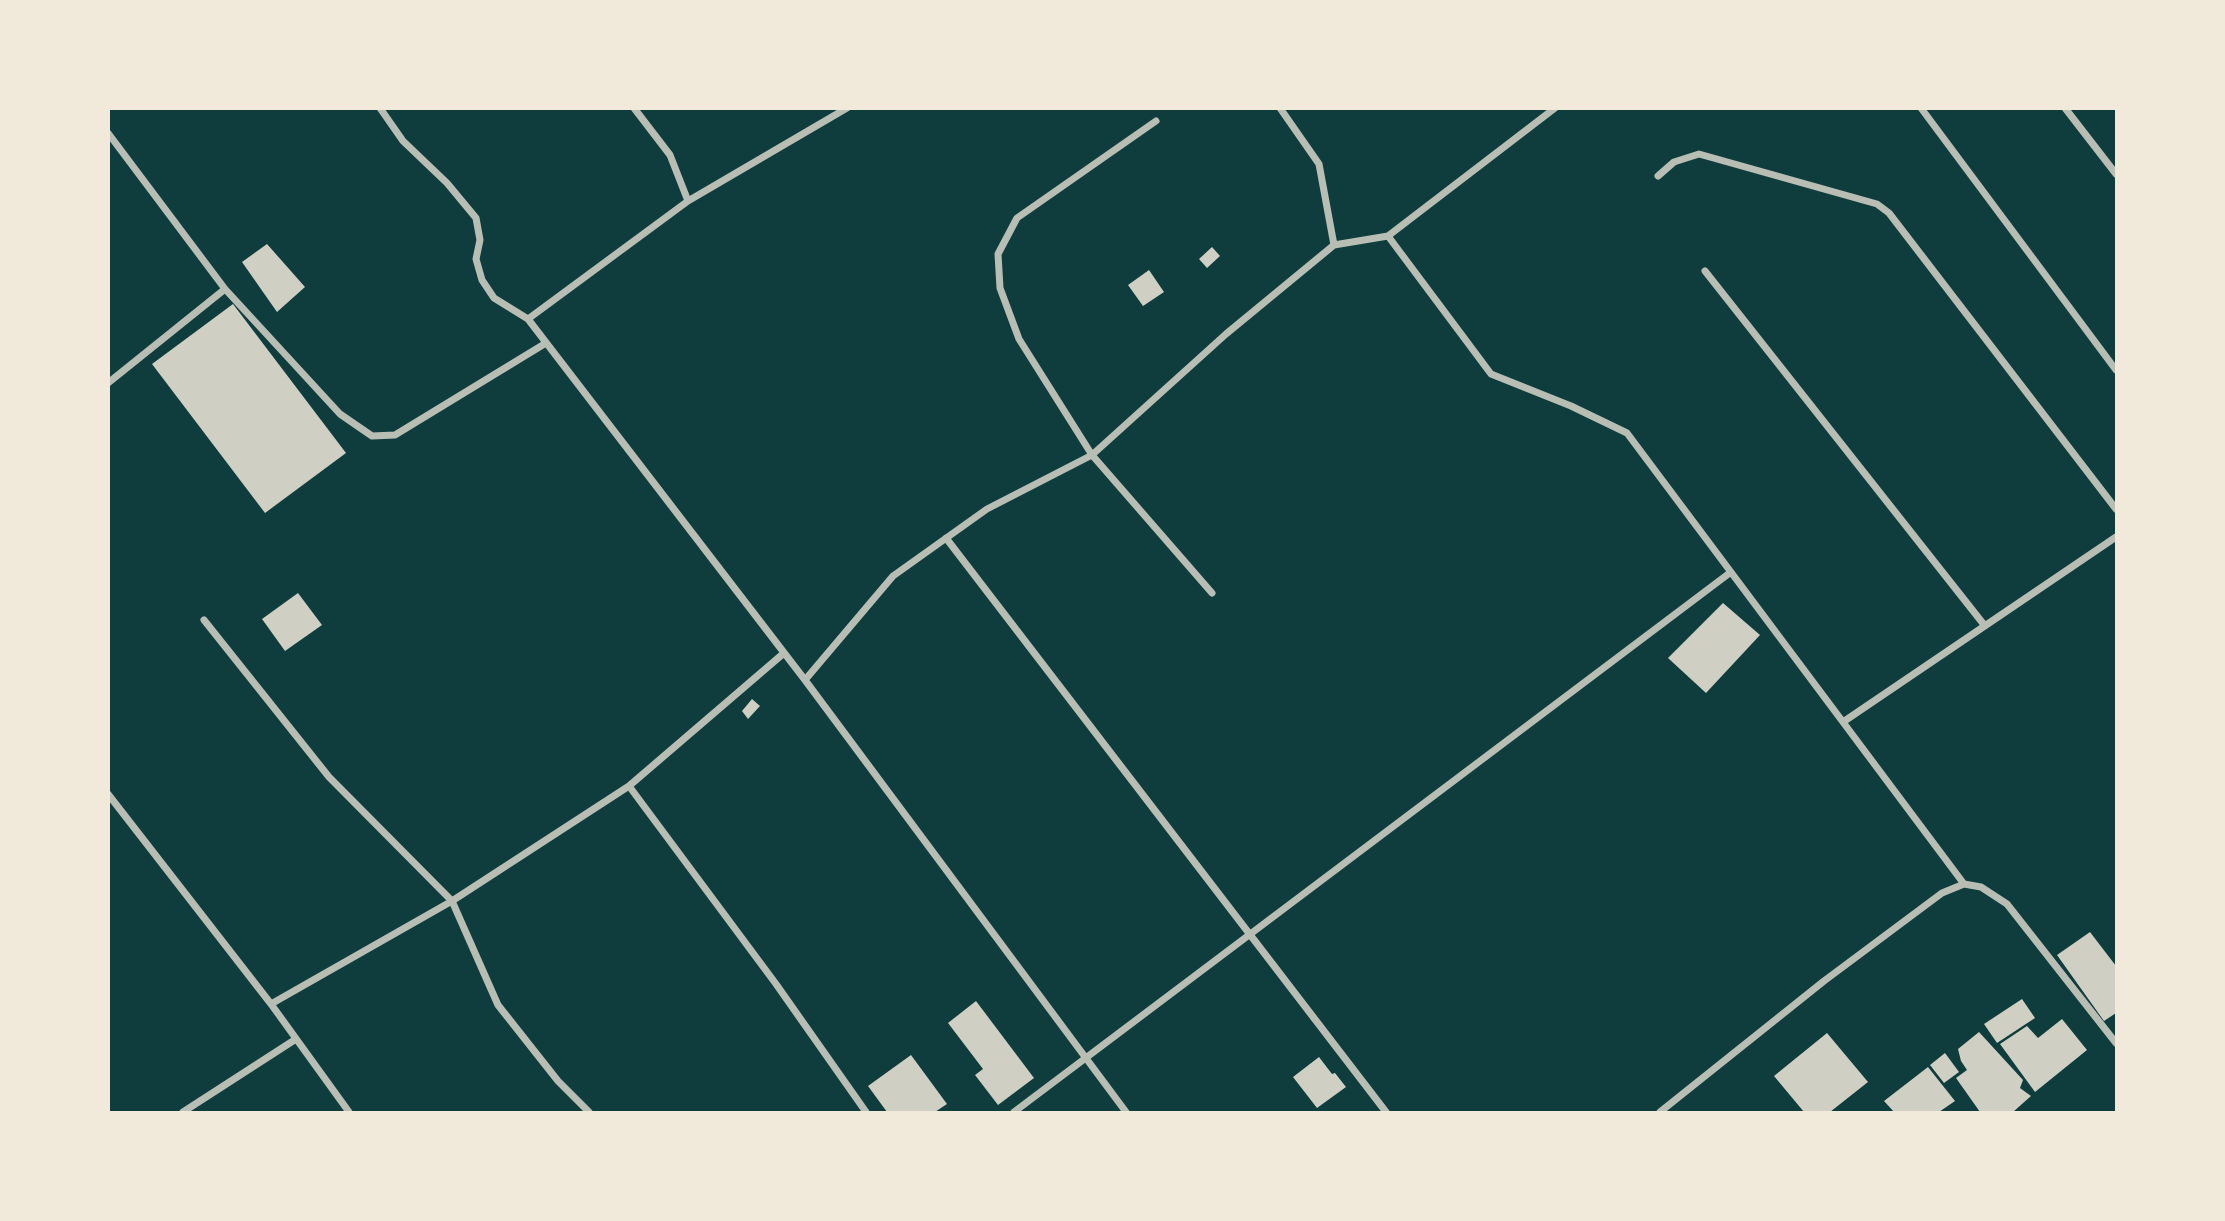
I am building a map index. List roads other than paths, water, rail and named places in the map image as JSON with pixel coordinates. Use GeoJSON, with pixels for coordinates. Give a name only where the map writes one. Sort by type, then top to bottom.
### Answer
{"type":"FeatureCollection","features":[{"type":"Feature","properties":{"kind":"street"},"geometry":{"type":"LineString","coordinates":[[380,108],[403,141],[447,183],[476,218],[480,240],[476,260],[482,279],[494,298],[528,319],[805,680],[1126,1112]]}},
{"type":"Feature","properties":{"kind":"street"},"geometry":{"type":"LineString","coordinates":[[634,108],[670,155],[688,201]]}},
{"type":"Feature","properties":{"kind":"street"},"geometry":{"type":"LineString","coordinates":[[528,319],[688,201],[847,108]]}},
{"type":"Feature","properties":{"kind":"street"},"geometry":{"type":"LineString","coordinates":[[1280,108],[1319,163],[1334,245]]}},
{"type":"Feature","properties":{"kind":"street"},"geometry":{"type":"LineString","coordinates":[[805,680],[893,576],[987,509],[1092,455],[1226,334],[1334,245],[1388,236],[1555,108]]}},
{"type":"Feature","properties":{"kind":"street"},"geometry":{"type":"LineString","coordinates":[[1921,108],[2116,370]]}},
{"type":"Feature","properties":{"kind":"street"},"geometry":{"type":"LineString","coordinates":[[2065,108],[2116,174]]}},
{"type":"Feature","properties":{"kind":"street"},"geometry":{"type":"LineString","coordinates":[[1156,121],[1017,218],[998,254],[1000,288],[1019,339],[1092,455],[1212,593]]}},
{"type":"Feature","properties":{"kind":"street"},"geometry":{"type":"LineString","coordinates":[[108,133],[225,289],[340,414],[372,436],[395,435],[546,343]]}},
{"type":"Feature","properties":{"kind":"street"},"geometry":{"type":"LineString","coordinates":[[1658,176],[1674,162],[1699,154],[1877,204],[1889,213],[2116,509]]}},
{"type":"Feature","properties":{"kind":"street"},"geometry":{"type":"LineString","coordinates":[[1388,236],[1491,374],[1571,406],[1626,433],[1964,884]]}},
{"type":"Feature","properties":{"kind":"street"},"geometry":{"type":"LineString","coordinates":[[1704,271],[1985,626]]}},
{"type":"Feature","properties":{"kind":"street"},"geometry":{"type":"LineString","coordinates":[[108,383],[225,289]]}},
{"type":"Feature","properties":{"kind":"street"},"geometry":{"type":"LineString","coordinates":[[1843,722],[2116,537]]}},
{"type":"Feature","properties":{"kind":"street"},"geometry":{"type":"LineString","coordinates":[[946,538],[1386,1112]]}},
{"type":"Feature","properties":{"kind":"street"},"geometry":{"type":"LineString","coordinates":[[1014,1112],[1731,572]]}},
{"type":"Feature","properties":{"kind":"street"},"geometry":{"type":"LineString","coordinates":[[204,620],[329,777],[452,901],[498,1004],[558,1081],[589,1112]]}},
{"type":"Feature","properties":{"kind":"street"},"geometry":{"type":"LineString","coordinates":[[271,1004],[452,901],[629,786],[784,653]]}},
{"type":"Feature","properties":{"kind":"street"},"geometry":{"type":"LineString","coordinates":[[629,786],[776,984],[866,1112]]}},
{"type":"Feature","properties":{"kind":"street"},"geometry":{"type":"LineString","coordinates":[[108,794],[271,1004],[349,1112]]}},
{"type":"Feature","properties":{"kind":"street"},"geometry":{"type":"LineString","coordinates":[[1660,1112],[1824,981],[1941,893],[1964,884],[1981,887],[2007,904],[2116,1044]]}},
{"type":"Feature","properties":{"kind":"street"},"geometry":{"type":"LineString","coordinates":[[183,1112],[296,1039]]}}]}
